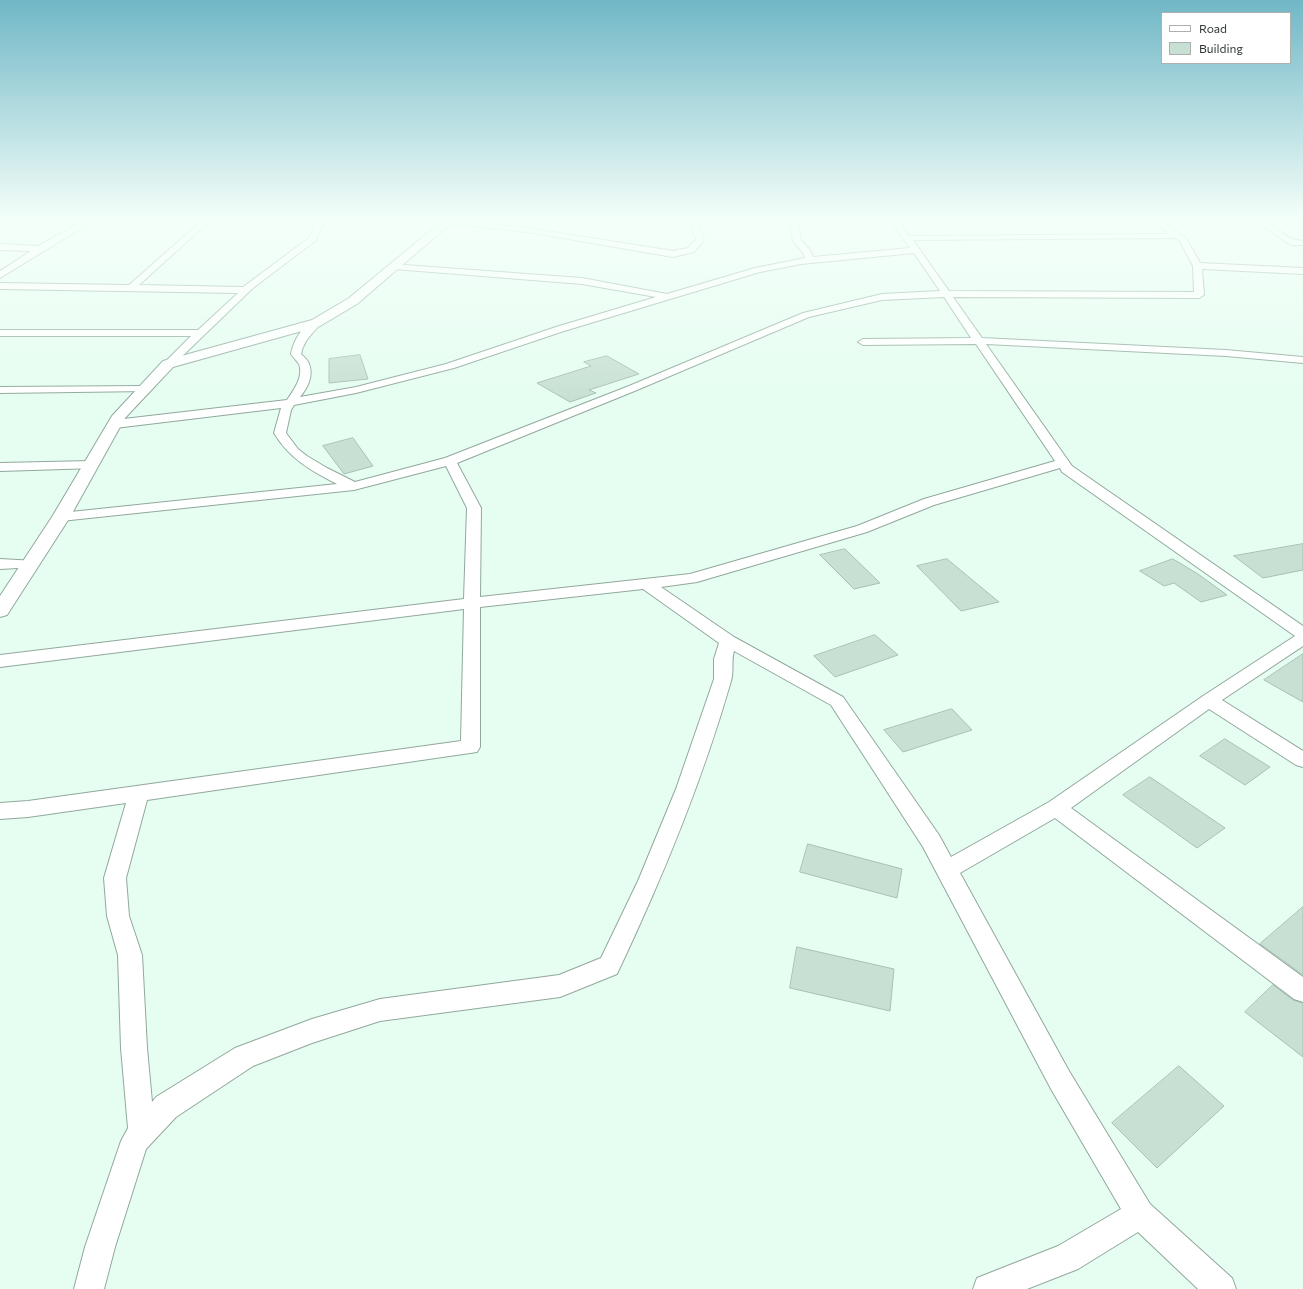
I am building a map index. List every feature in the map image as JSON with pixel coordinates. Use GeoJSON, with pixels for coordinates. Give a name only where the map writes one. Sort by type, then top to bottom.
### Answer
{"type":"FeatureCollection","features":[{"type":"Feature","properties":{"kind":"street"},"geometry":{"type":"LineString","coordinates":[[131,288],[142,278]]}},
{"type":"Feature","properties":{"kind":"street"},"geometry":{"type":"LineString","coordinates":[[0,611],[61,517],[119,416],[168,364],[246,290],[261,278]]}},
{"type":"Feature","properties":{"kind":"street"},"geometry":{"type":"LineString","coordinates":[[354,486],[305,462],[285,443],[280,433],[285,410],[302,387],[305,372],[304,364],[296,354],[300,338],[316,323],[353,301],[380,278]]}},
{"type":"Feature","properties":{"kind":"street"},"geometry":{"type":"LineString","coordinates":[[546,278],[582,281],[667,297]]}},
{"type":"Feature","properties":{"kind":"street"},"geometry":{"type":"LineString","coordinates":[[115,424],[289,404],[356,390],[450,366],[560,330],[731,278]]}},
{"type":"Feature","properties":{"kind":"street"},"geometry":{"type":"LineString","coordinates":[[935,278],[1067,469],[1303,634]]}},
{"type":"Feature","properties":{"kind":"street"},"geometry":{"type":"LineString","coordinates":[[61,517],[354,486],[450,461],[634,388],[806,316],[882,298],[946,294],[1199,295],[1198,278]]}},
{"type":"Feature","properties":{"kind":"street"},"geometry":{"type":"LineString","coordinates":[[0,286],[246,290]]}},
{"type":"Feature","properties":{"kind":"street"},"geometry":{"type":"LineString","coordinates":[[168,364],[316,323]]}},
{"type":"Feature","properties":{"kind":"street"},"geometry":{"type":"LineString","coordinates":[[0,333],[202,333]]}},
{"type":"Feature","properties":{"kind":"street"},"geometry":{"type":"LineString","coordinates":[[863,342],[979,341],[1226,353],[1303,360]]}},
{"type":"Feature","properties":{"kind":"street"},"geometry":{"type":"LineString","coordinates":[[0,390],[145,388]]}},
{"type":"Feature","properties":{"kind":"street"},"geometry":{"type":"LineString","coordinates":[[0,811],[470,747],[474,508],[450,461]]}},
{"type":"Feature","properties":{"kind":"street"},"geometry":{"type":"LineString","coordinates":[[0,661],[473,603],[691,579],[862,529],[929,502],[1063,463]]}},
{"type":"Feature","properties":{"kind":"street"},"geometry":{"type":"LineString","coordinates":[[0,467],[91,465]]}},
{"type":"Feature","properties":{"kind":"street"},"geometry":{"type":"LineString","coordinates":[[0,564],[31,564]]}},
{"type":"Feature","properties":{"kind":"street"},"geometry":{"type":"LineString","coordinates":[[646,584],[728,641],[837,700],[931,841],[1060,1080],[1140,1214],[1221,1289]]}},
{"type":"Feature","properties":{"kind":"street"},"geometry":{"type":"LineString","coordinates":[[946,870],[1056,808],[1209,700],[1303,638]]}},
{"type":"Feature","properties":{"kind":"street"},"geometry":{"type":"LineString","coordinates":[[89,1289],[100,1247],[134,1141],[166,1107],[244,1057],[312,1031],[380,1010],[560,986],[609,966],[649,882],[686,789],[723,679],[723,658],[728,641]]}},
{"type":"Feature","properties":{"kind":"street"},"geometry":{"type":"LineString","coordinates":[[1209,700],[1303,760]]}},
{"type":"Feature","properties":{"kind":"street"},"geometry":{"type":"LineString","coordinates":[[139,793],[115,878],[118,916],[130,955],[134,1048],[142,1134]]}},
{"type":"Feature","properties":{"kind":"street"},"geometry":{"type":"LineString","coordinates":[[1056,808],[1303,991]]}},
{"type":"Feature","properties":{"kind":"street"},"geometry":{"type":"LineString","coordinates":[[988,1289],[1067,1258],[1140,1214]]}},
{"type":"Feature","properties":{"kind":"building"},"geometry":{"type":"Polygon","coordinates":[[[360,355],[368,379],[329,383],[329,359],[360,355]]]}},
{"type":"Feature","properties":{"kind":"building"},"geometry":{"type":"Polygon","coordinates":[[[607,356],[639,374],[589,390],[596,393],[570,402],[537,383],[591,366],[584,362],[607,356]]]}},
{"type":"Feature","properties":{"kind":"building"},"geometry":{"type":"Polygon","coordinates":[[[353,438],[373,466],[344,474],[323,446],[353,438]]]}},
{"type":"Feature","properties":{"kind":"building"},"geometry":{"type":"Polygon","coordinates":[[[1303,544],[1303,570],[1263,578],[1234,556],[1303,544]]]}},
{"type":"Feature","properties":{"kind":"building"},"geometry":{"type":"Polygon","coordinates":[[[845,549],[880,583],[854,589],[820,555],[845,549]]]}},
{"type":"Feature","properties":{"kind":"building"},"geometry":{"type":"Polygon","coordinates":[[[947,559],[999,602],[961,611],[917,566],[947,559]]]}},
{"type":"Feature","properties":{"kind":"building"},"geometry":{"type":"Polygon","coordinates":[[[1173,559],[1198,574],[1227,595],[1201,602],[1174,583],[1164,586],[1140,571],[1173,559]]]}},
{"type":"Feature","properties":{"kind":"building"},"geometry":{"type":"Polygon","coordinates":[[[875,635],[898,655],[835,677],[814,656],[875,635]]]}},
{"type":"Feature","properties":{"kind":"building"},"geometry":{"type":"Polygon","coordinates":[[[1303,654],[1303,702],[1264,680],[1303,654]]]}},
{"type":"Feature","properties":{"kind":"building"},"geometry":{"type":"Polygon","coordinates":[[[952,709],[972,730],[903,752],[884,730],[952,709]]]}},
{"type":"Feature","properties":{"kind":"building"},"geometry":{"type":"Polygon","coordinates":[[[1225,739],[1270,767],[1245,785],[1200,756],[1225,739]]]}},
{"type":"Feature","properties":{"kind":"building"},"geometry":{"type":"Polygon","coordinates":[[[1150,777],[1225,828],[1197,848],[1123,795],[1150,777]]]}},
{"type":"Feature","properties":{"kind":"building"},"geometry":{"type":"Polygon","coordinates":[[[808,844],[902,869],[897,898],[800,872],[808,844]]]}},
{"type":"Feature","properties":{"kind":"building"},"geometry":{"type":"Polygon","coordinates":[[[1303,907],[1303,975],[1260,944],[1303,907]]]}},
{"type":"Feature","properties":{"kind":"building"},"geometry":{"type":"Polygon","coordinates":[[[797,947],[894,969],[890,1011],[790,988],[797,947]]]}},
{"type":"Feature","properties":{"kind":"building"},"geometry":{"type":"Polygon","coordinates":[[[1273,985],[1293,1000],[1303,1003],[1303,1057],[1245,1012],[1273,985]]]}},
{"type":"Feature","properties":{"kind":"building"},"geometry":{"type":"Polygon","coordinates":[[[1179,1066],[1224,1106],[1157,1168],[1112,1123],[1179,1066]]]}}]}
